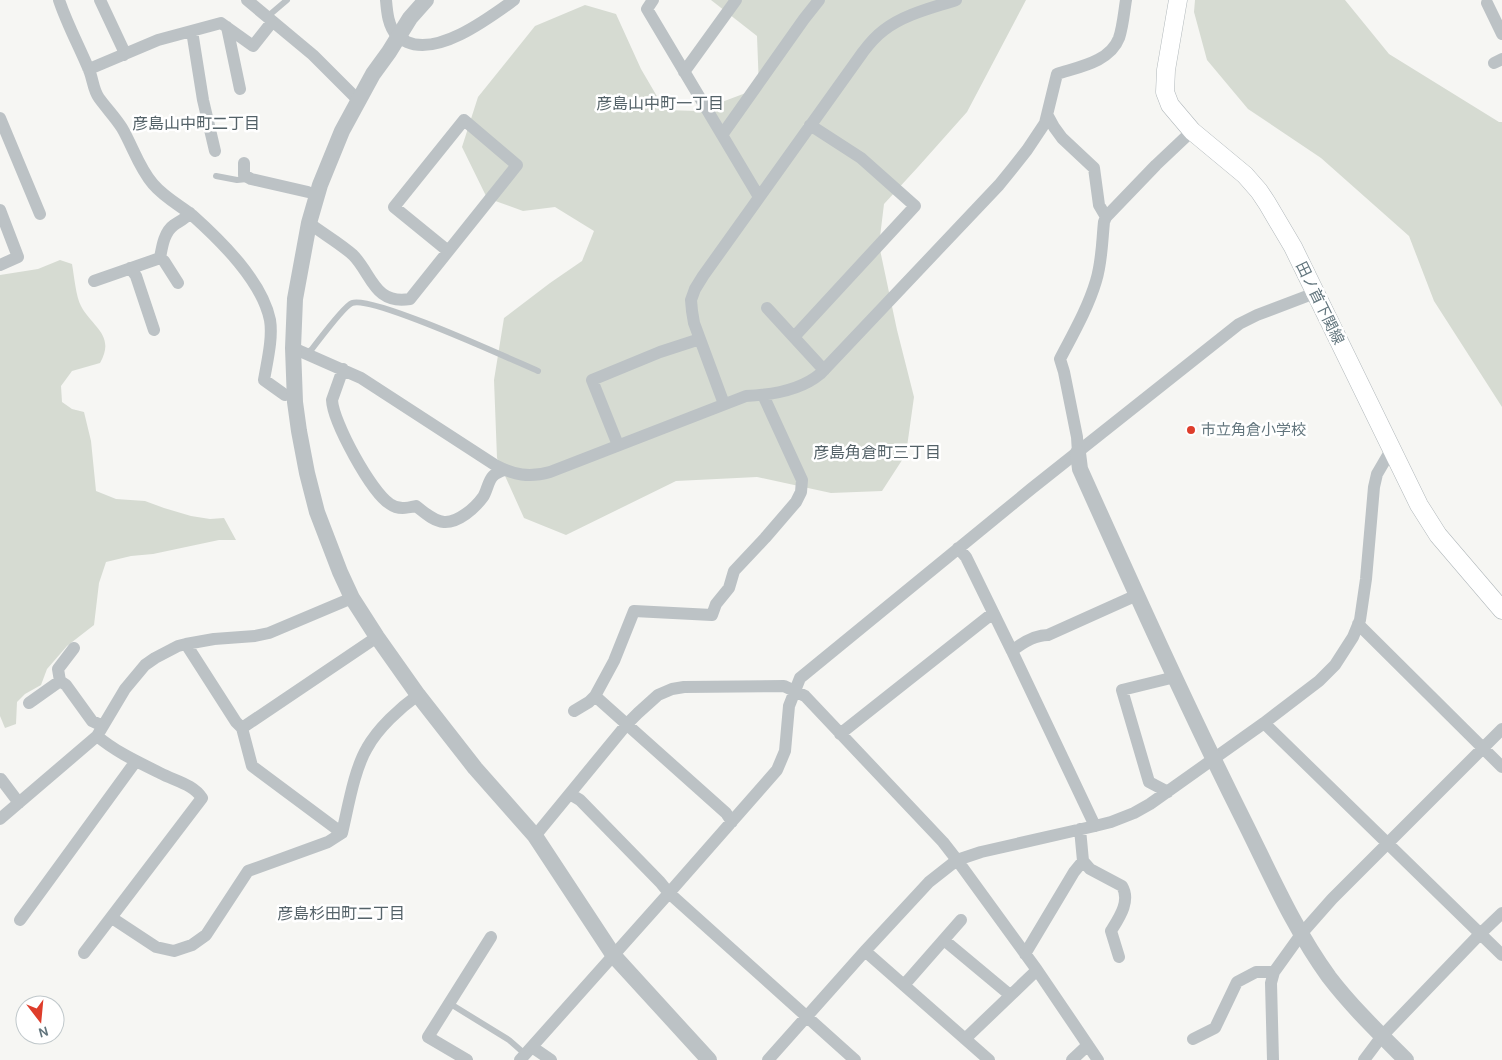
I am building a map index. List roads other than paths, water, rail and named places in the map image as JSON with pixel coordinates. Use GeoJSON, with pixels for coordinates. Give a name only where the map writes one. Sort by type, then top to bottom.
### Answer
{"type":"FeatureCollection","features":[{"type":"Feature","properties":{"kind":"main road","name":"田ノ首下関線"},"geometry":{"type":"LineString","coordinates":[[1178,0],[1166,70],[1165,92],[1170,105],[1192,131],[1260,191],[1293,247],[1419,505],[1438,535],[1502,610]]}},
{"type":"Feature","properties":{"kind":"street"},"geometry":{"type":"LineString","coordinates":[[100,0],[124,55]]}},
{"type":"Feature","properties":{"kind":"street"},"geometry":{"type":"LineString","coordinates":[[248,0],[313,55],[358,100]]}},
{"type":"Feature","properties":{"kind":"street"},"geometry":{"type":"LineString","coordinates":[[386,0],[388,15],[398,38],[415,45],[427,45],[444,41],[478,24],[514,0]]}},
{"type":"Feature","properties":{"kind":"street"},"geometry":{"type":"LineString","coordinates":[[426,0],[410,18],[358,100],[342,132],[320,185],[309,223],[295,299],[300,351],[296,402],[299,431],[316,512],[352,598],[418,695],[475,768],[535,836],[614,956],[709,1060]]}},
{"type":"Feature","properties":{"kind":"street"},"geometry":{"type":"LineString","coordinates":[[653,0],[647,9],[759,197]]}},
{"type":"Feature","properties":{"kind":"street"},"geometry":{"type":"LineString","coordinates":[[684,72],[736,0]]}},
{"type":"Feature","properties":{"kind":"street"},"geometry":{"type":"LineString","coordinates":[[722,135],[819,0]]}},
{"type":"Feature","properties":{"kind":"street"},"geometry":{"type":"LineString","coordinates":[[724,404],[700,339],[692,311],[691,300],[695,289],[810,125],[873,40],[884,29],[898,21],[956,0]]}},
{"type":"Feature","properties":{"kind":"street"},"geometry":{"type":"LineString","coordinates":[[300,351],[361,378],[504,470],[536,476],[746,396],[763,395],[812,381],[999,185],[1027,150],[1048,116],[1057,74],[1101,58],[1115,46],[1120,33],[1126,0]]}},
{"type":"Feature","properties":{"kind":"street"},"geometry":{"type":"LineString","coordinates":[[58,3],[88,68],[99,98],[124,130],[142,169],[161,192],[190,214],[221,244],[258,289],[264,300],[270,322],[270,351],[264,380],[285,395]]}},
{"type":"Feature","properties":{"kind":"street"},"geometry":{"type":"LineString","coordinates":[[1487,3],[1502,34]]}},
{"type":"Feature","properties":{"kind":"street"},"geometry":{"type":"LineString","coordinates":[[88,68],[94,68],[158,40],[221,23],[253,46],[270,20]]}},
{"type":"Feature","properties":{"kind":"street"},"geometry":{"type":"LineString","coordinates":[[227,27],[240,89]]}},
{"type":"Feature","properties":{"kind":"street"},"geometry":{"type":"LineString","coordinates":[[192,30],[203,100],[214,151]]}},
{"type":"Feature","properties":{"kind":"street"},"geometry":{"type":"LineString","coordinates":[[1048,116],[1062,138],[1094,168],[1099,205],[1106,217]]}},
{"type":"Feature","properties":{"kind":"street"},"geometry":{"type":"LineString","coordinates":[[0,118],[40,214]]}},
{"type":"Feature","properties":{"kind":"street"},"geometry":{"type":"LineString","coordinates":[[309,223],[353,256],[380,292],[395,300],[410,299],[517,165],[464,120],[394,207],[448,251]]}},
{"type":"Feature","properties":{"kind":"street"},"geometry":{"type":"LineString","coordinates":[[794,337],[915,206],[861,158],[810,125]]}},
{"type":"Feature","properties":{"kind":"street"},"geometry":{"type":"LineString","coordinates":[[1192,131],[1156,165],[1106,217],[1104,222],[1096,281],[1088,305],[1060,359],[1077,437],[1080,469],[1214,760],[1294,920],[1338,988],[1360,1015],[1406,1060]]}},
{"type":"Feature","properties":{"kind":"street"},"geometry":{"type":"LineString","coordinates":[[244,163],[243,172],[251,179],[308,192]]}},
{"type":"Feature","properties":{"kind":"street"},"geometry":{"type":"LineString","coordinates":[[0,210],[18,257],[0,265]]}},
{"type":"Feature","properties":{"kind":"street"},"geometry":{"type":"LineString","coordinates":[[160,258],[164,240],[169,230],[190,214]]}},
{"type":"Feature","properties":{"kind":"street"},"geometry":{"type":"LineString","coordinates":[[94,281],[160,258]]}},
{"type":"Feature","properties":{"kind":"street"},"geometry":{"type":"LineString","coordinates":[[160,258],[178,283]]}},
{"type":"Feature","properties":{"kind":"street"},"geometry":{"type":"LineString","coordinates":[[130,268],[136,276],[154,330]]}},
{"type":"Feature","properties":{"kind":"street"},"geometry":{"type":"LineString","coordinates":[[551,1060],[526,1054],[770,779],[780,765],[787,737],[789,706],[800,678],[958,548],[1239,324],[1257,315],[1315,293]]}},
{"type":"Feature","properties":{"kind":"street"},"geometry":{"type":"LineString","coordinates":[[767,308],[824,370]]}},
{"type":"Feature","properties":{"kind":"street"},"geometry":{"type":"LineString","coordinates":[[618,445],[592,380],[660,352],[700,339]]}},
{"type":"Feature","properties":{"kind":"street"},"geometry":{"type":"LineString","coordinates":[[343,369],[332,400],[337,419],[364,472],[391,505],[404,508],[416,506],[436,519],[446,522],[453,520],[478,504],[494,475],[504,470]]}},
{"type":"Feature","properties":{"kind":"street"},"geometry":{"type":"LineString","coordinates":[[574,711],[595,696],[614,662],[634,611],[712,615],[716,604],[729,588],[734,571],[796,502],[801,492],[802,480],[763,395]]}},
{"type":"Feature","properties":{"kind":"street"},"geometry":{"type":"LineString","coordinates":[[768,1060],[929,882],[957,860],[981,852],[1111,822],[1134,813],[1214,760],[1319,681],[1335,665],[1353,637],[1358,624],[1366,579],[1374,486],[1377,474],[1391,450]]}},
{"type":"Feature","properties":{"kind":"street"},"geometry":{"type":"LineString","coordinates":[[958,548],[966,557],[1095,826]]}},
{"type":"Feature","properties":{"kind":"street"},"geometry":{"type":"LineString","coordinates":[[1012,651],[1020,644],[1039,635],[1048,635],[1137,595]]}},
{"type":"Feature","properties":{"kind":"street"},"geometry":{"type":"LineString","coordinates":[[0,819],[100,731],[124,689],[144,665],[155,658],[186,644],[269,633],[352,598]]}},
{"type":"Feature","properties":{"kind":"street"},"geometry":{"type":"LineString","coordinates":[[840,734],[993,613]]}},
{"type":"Feature","properties":{"kind":"street"},"geometry":{"type":"LineString","coordinates":[[1358,624],[1502,767]]}},
{"type":"Feature","properties":{"kind":"street"},"geometry":{"type":"LineString","coordinates":[[242,728],[377,637]]}},
{"type":"Feature","properties":{"kind":"street"},"geometry":{"type":"LineString","coordinates":[[186,644],[236,722],[242,728],[252,766],[342,833]]}},
{"type":"Feature","properties":{"kind":"street"},"geometry":{"type":"LineString","coordinates":[[74,648],[58,669],[60,681],[66,685],[110,747],[165,776],[181,782],[198,792],[202,798],[84,953]]}},
{"type":"Feature","properties":{"kind":"street"},"geometry":{"type":"LineString","coordinates":[[1168,792],[1149,782],[1122,690],[1175,677]]}},
{"type":"Feature","properties":{"kind":"street"},"geometry":{"type":"LineString","coordinates":[[29,703],[60,681]]}},
{"type":"Feature","properties":{"kind":"street"},"geometry":{"type":"LineString","coordinates":[[535,836],[627,724],[658,695],[684,686],[784,686],[795,690],[812,702],[957,860],[1037,970],[1098,1060]]}},
{"type":"Feature","properties":{"kind":"street"},"geometry":{"type":"LineString","coordinates":[[112,918],[156,947],[174,951],[192,945],[206,935],[248,871],[328,842],[342,833],[352,790],[371,740],[405,705],[418,695]]}},
{"type":"Feature","properties":{"kind":"street"},"geometry":{"type":"LineString","coordinates":[[595,696],[726,813],[732,822]]}},
{"type":"Feature","properties":{"kind":"street"},"geometry":{"type":"LineString","coordinates":[[1264,723],[1502,955]]}},
{"type":"Feature","properties":{"kind":"street"},"geometry":{"type":"LineString","coordinates":[[1273,1060],[1271,983],[1274,972],[1302,933],[1332,900],[1502,729]]}},
{"type":"Feature","properties":{"kind":"street"},"geometry":{"type":"LineString","coordinates":[[20,920],[136,761]]}},
{"type":"Feature","properties":{"kind":"street"},"geometry":{"type":"LineString","coordinates":[[0,779],[19,803]]}},
{"type":"Feature","properties":{"kind":"street"},"geometry":{"type":"LineString","coordinates":[[570,794],[580,800],[669,893],[856,1060]]}},
{"type":"Feature","properties":{"kind":"street"},"geometry":{"type":"LineString","coordinates":[[1080,829],[1083,861],[1090,869],[1122,886],[1125,891],[1126,900],[1111,931],[1119,957]]}},
{"type":"Feature","properties":{"kind":"street"},"geometry":{"type":"LineString","coordinates":[[1025,954],[1074,872],[1083,861]]}},
{"type":"Feature","properties":{"kind":"street"},"geometry":{"type":"LineString","coordinates":[[1364,1060],[1382,1036],[1502,913]]}},
{"type":"Feature","properties":{"kind":"street"},"geometry":{"type":"LineString","coordinates":[[904,985],[961,920]]}},
{"type":"Feature","properties":{"kind":"street"},"geometry":{"type":"LineString","coordinates":[[467,1060],[428,1037],[491,937]]}},
{"type":"Feature","properties":{"kind":"street"},"geometry":{"type":"LineString","coordinates":[[944,940],[1010,995]]}},
{"type":"Feature","properties":{"kind":"street"},"geometry":{"type":"LineString","coordinates":[[865,951],[989,1060]]}},
{"type":"Feature","properties":{"kind":"street"},"geometry":{"type":"LineString","coordinates":[[965,1039],[1037,970]]}},
{"type":"Feature","properties":{"kind":"street"},"geometry":{"type":"LineString","coordinates":[[1193,1039],[1215,1028],[1237,982],[1256,972],[1274,972]]}},
{"type":"Feature","properties":{"kind":"street"},"geometry":{"type":"LineString","coordinates":[[1072,1060],[1088,1045]]}},
{"type":"Feature","properties":{"kind":"lane"},"geometry":{"type":"LineString","coordinates":[[270,20],[287,0]]}},
{"type":"Feature","properties":{"kind":"lane"},"geometry":{"type":"LineString","coordinates":[[216,176],[237,180],[251,179]]}},
{"type":"Feature","properties":{"kind":"lane"},"geometry":{"type":"LineString","coordinates":[[300,351],[312,349],[348,304],[361,301],[408,316],[538,371]]}},
{"type":"Feature","properties":{"kind":"lane"},"geometry":{"type":"LineString","coordinates":[[449,1003],[509,1040],[526,1054]]}},
{"type":"Feature","properties":{"kind":"place","name":"市立角倉小学校"},"geometry":{"type":"Point","coordinates":[1191,430]}},
{"type":"Feature","properties":{"kind":"district","name":"彦島山中町一丁目"},"geometry":{"type":"Point","coordinates":[660,103]}},
{"type":"Feature","properties":{"kind":"district","name":"彦島山中町二丁目"},"geometry":{"type":"Point","coordinates":[196,123]}},
{"type":"Feature","properties":{"kind":"district","name":"彦島角倉町三丁目"},"geometry":{"type":"Point","coordinates":[877,452]}},
{"type":"Feature","properties":{"kind":"district","name":"彦島杉田町二丁目"},"geometry":{"type":"Point","coordinates":[341,913]}}]}
